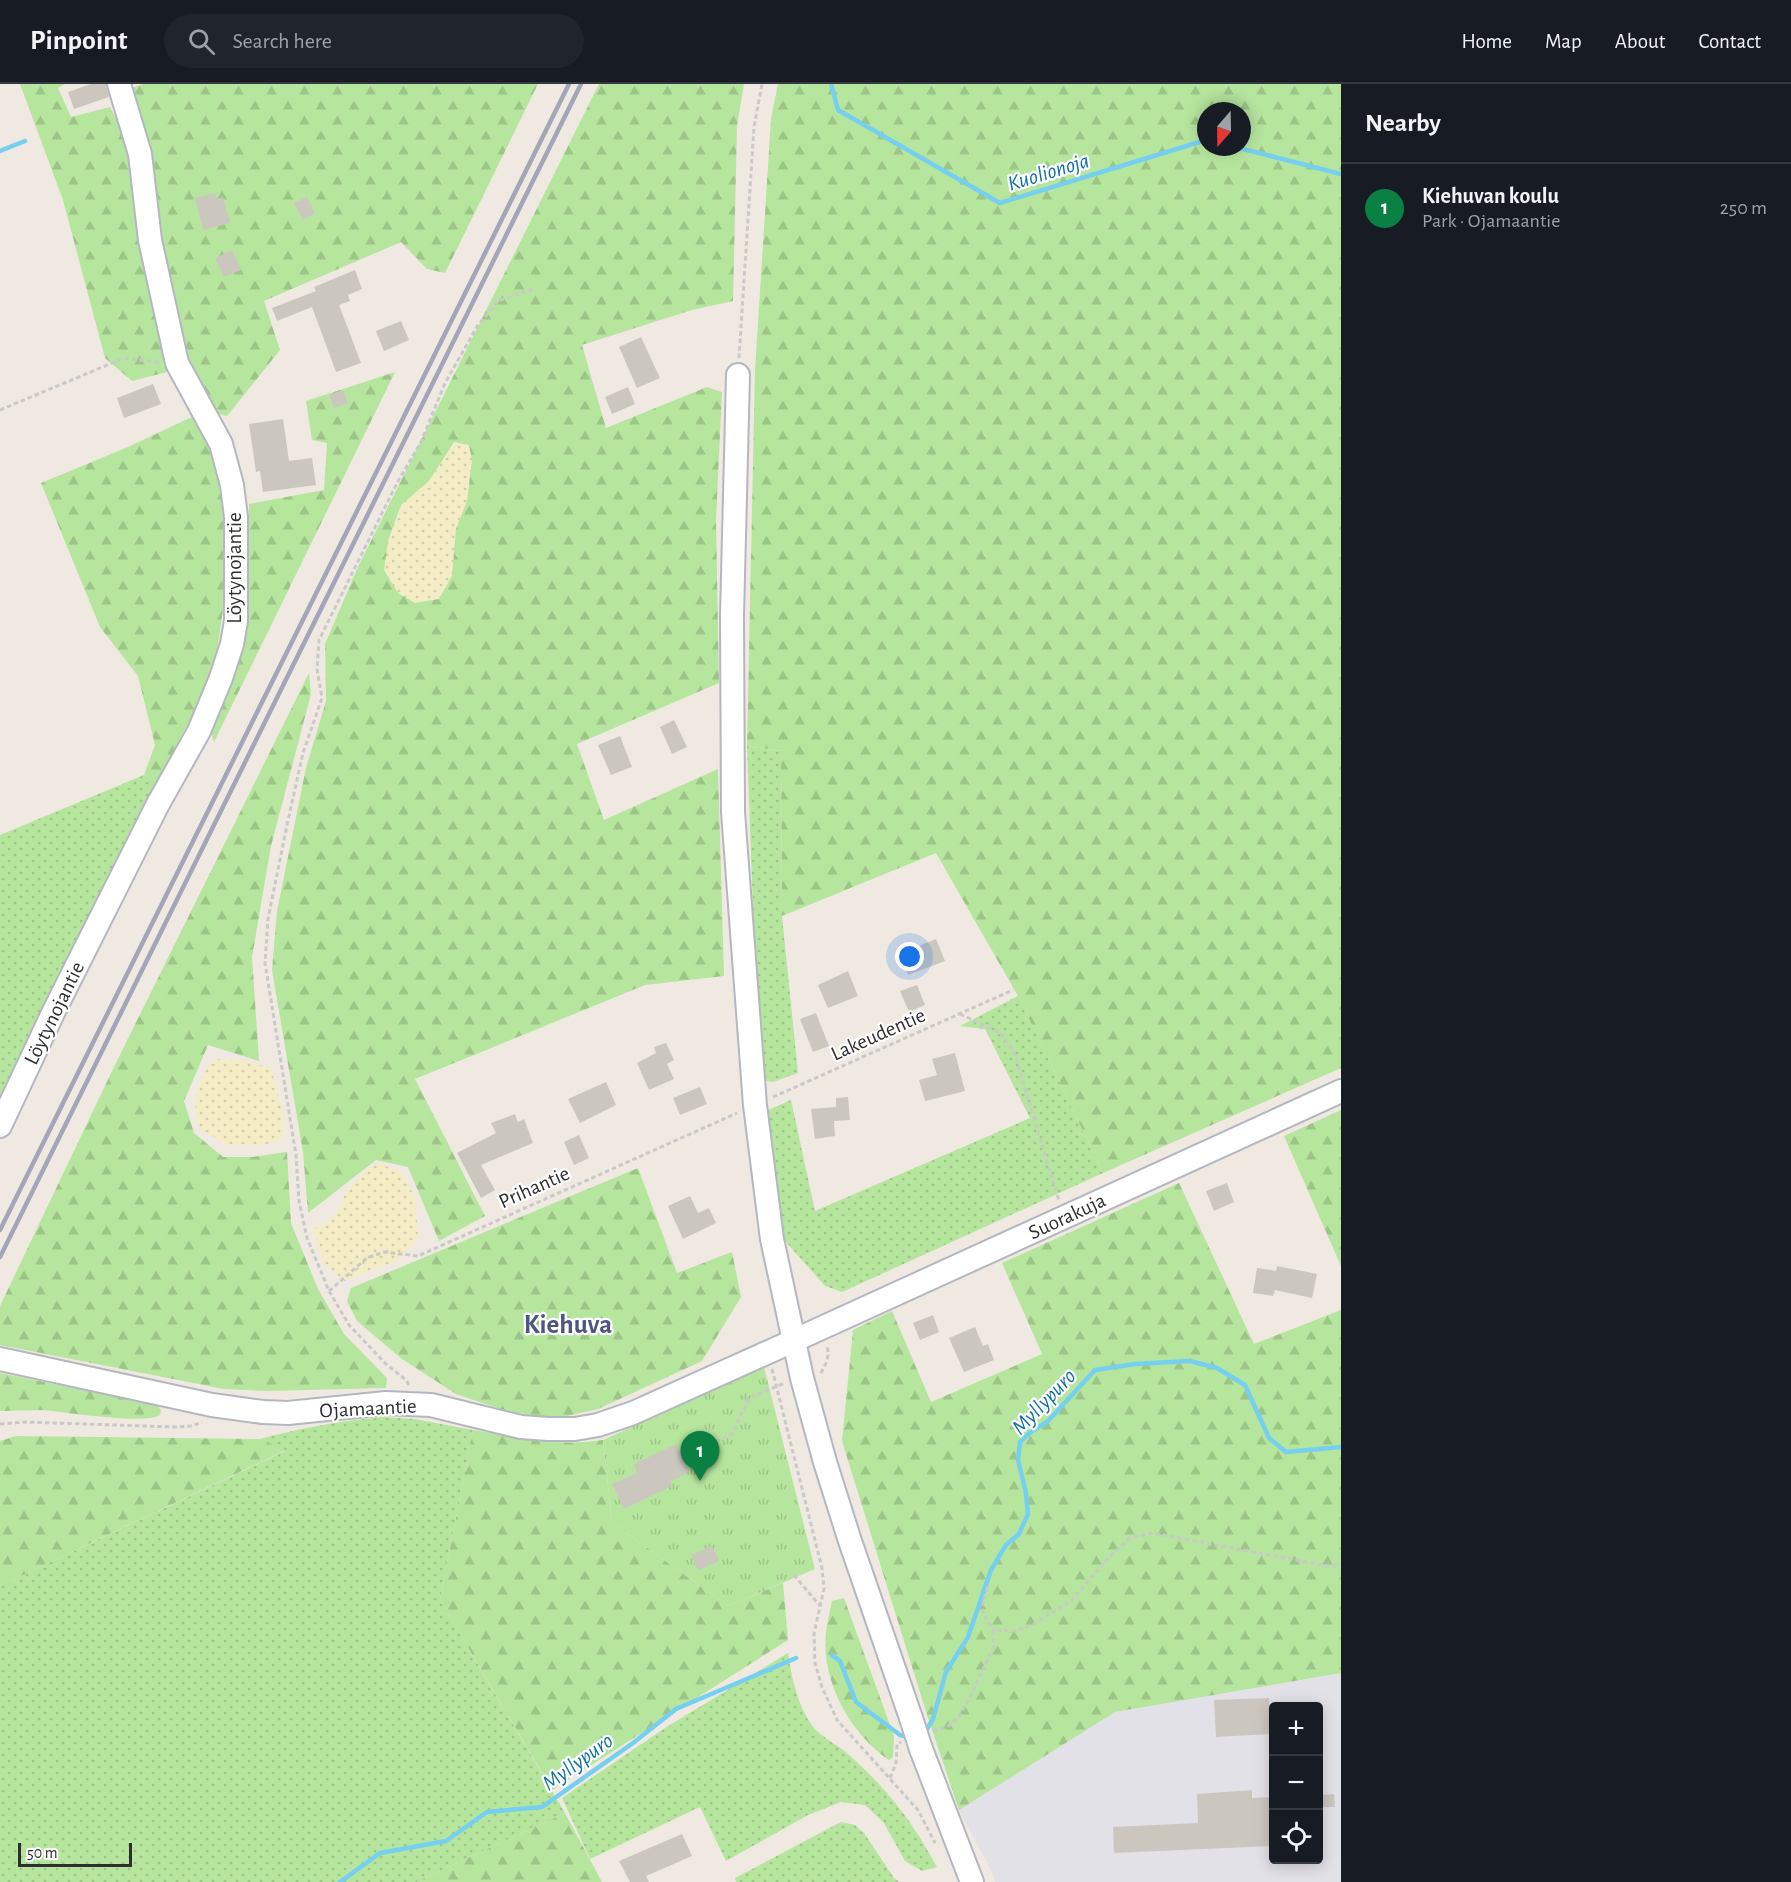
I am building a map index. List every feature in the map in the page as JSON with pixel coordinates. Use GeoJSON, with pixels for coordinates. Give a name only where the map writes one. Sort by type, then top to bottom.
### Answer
{"type":"FeatureCollection","features":[{"type":"Feature","properties":{"kind":"street","name":"Löytynojantie"},"geometry":{"type":"LineString","coordinates":[[0,1126],[158,804],[199,731],[221,678],[232,644],[236,621],[236,517],[232,485],[221,444],[177,363],[150,240],[140,154],[119,84]]}},
{"type":"Feature","properties":{"kind":"street"},"geometry":{"type":"LineString","coordinates":[[738,375],[732,616],[733,812],[755,1105],[772,1239],[802,1378],[846,1530],[916,1736],[972,1882]]}},
{"type":"Feature","properties":{"kind":"street","name":"Suorakuja"},"geometry":{"type":"LineString","coordinates":[[793,1341],[1341,1090]]}},
{"type":"Feature","properties":{"kind":"street","name":"Ojamaantie"},"geometry":{"type":"LineString","coordinates":[[0,1359],[212,1405],[263,1412],[288,1413],[386,1403],[431,1405],[521,1427],[548,1430],[598,1425],[633,1413],[793,1341]]}},
{"type":"Feature","properties":{"kind":"path"},"geometry":{"type":"LineString","coordinates":[[738,375],[754,127],[762,84]]}},
{"type":"Feature","properties":{"kind":"path"},"geometry":{"type":"LineString","coordinates":[[421,1405],[405,1380],[386,1364],[349,1325],[329,1290],[307,1238],[299,1201],[296,1155],[265,963],[268,919],[303,753],[322,698],[317,669],[319,640],[421,442],[445,383],[478,325],[498,302],[533,290]]}},
{"type":"Feature","properties":{"kind":"path"},"geometry":{"type":"LineString","coordinates":[[0,410],[124,358],[177,363]]}},
{"type":"Feature","properties":{"kind":"path","name":"Lakeudentie"},"geometry":{"type":"LineString","coordinates":[[755,1105],[1013,990]]}},
{"type":"Feature","properties":{"kind":"path"},"geometry":{"type":"LineString","coordinates":[[960,1014],[1000,1033],[1013,1049],[1064,1217]]}},
{"type":"Feature","properties":{"kind":"path","name":"Prihantie"},"geometry":{"type":"LineString","coordinates":[[329,1290],[367,1258],[384,1252],[418,1256],[755,1105]]}},
{"type":"Feature","properties":{"kind":"path"},"geometry":{"type":"LineString","coordinates":[[802,1378],[821,1373],[826,1364],[829,1352],[823,1327]]}},
{"type":"Feature","properties":{"kind":"path"},"geometry":{"type":"LineString","coordinates":[[768,1352],[822,1568],[824,1589],[814,1634],[815,1663],[822,1687],[837,1720],[918,1810],[939,1851]]}},
{"type":"Feature","properties":{"kind":"path"},"geometry":{"type":"LineString","coordinates":[[688,1453],[732,1434],[749,1398],[776,1386]]}},
{"type":"Feature","properties":{"kind":"path"},"geometry":{"type":"LineString","coordinates":[[0,1424],[25,1422],[192,1426],[209,1416],[212,1405]]}},
{"type":"Feature","properties":{"kind":"path"},"geometry":{"type":"LineString","coordinates":[[994,1630],[1014,1631],[1034,1624],[1071,1601],[1111,1555],[1130,1538],[1153,1533],[1328,1566],[1341,1564]]}},
{"type":"Feature","properties":{"kind":"path"},"geometry":{"type":"LineString","coordinates":[[794,1575],[820,1606]]}},
{"type":"Feature","properties":{"kind":"path"},"geometry":{"type":"LineString","coordinates":[[890,1778],[896,1763],[897,1744],[947,1727],[959,1717],[974,1691],[993,1648],[994,1630],[982,1614],[982,1605],[988,1587]]}},
{"type":"Feature","properties":{"kind":"shaded area"},"geometry":{"type":"Polygon","coordinates":[[[1341,1673],[1341,1882],[995,1882],[959,1810],[1115,1712],[1341,1673]]]}},
{"type":"Feature","properties":{"kind":"green space"},"geometry":{"type":"Polygon","coordinates":[[[20,84],[65,84],[58,88],[71,117],[110,107],[132,150],[171,371],[132,381],[105,358],[63,200],[20,84]]]}},
{"type":"Feature","properties":{"kind":"green space"},"geometry":{"type":"Polygon","coordinates":[[[143,84],[538,84],[445,273],[427,269],[401,242],[264,301],[280,350],[227,416],[213,412],[195,375],[183,342],[158,236],[144,141],[132,88],[143,84]]]}},
{"type":"Feature","properties":{"kind":"green space"},"geometry":{"type":"Polygon","coordinates":[[[599,84],[744,84],[737,126],[733,301],[692,310],[582,345],[606,428],[707,387],[722,392],[716,520],[719,683],[577,744],[604,820],[718,769],[724,976],[645,985],[415,1079],[485,1216],[439,1241],[408,1167],[376,1160],[308,1213],[303,1152],[272,970],[277,911],[306,768],[326,701],[325,644],[357,569],[599,84]]]}},
{"type":"Feature","properties":{"kind":"green space"},"geometry":{"type":"Polygon","coordinates":[[[778,84],[1341,84],[1341,1068],[1103,1173],[1018,996],[936,853],[782,916],[781,751],[747,746],[755,370],[771,119],[778,84]]]}},
{"type":"Feature","properties":{"kind":"green space"},"geometry":{"type":"Polygon","coordinates":[[[395,372],[214,742],[211,731],[235,666],[249,610],[249,504],[324,490],[327,443],[312,440],[306,401],[395,372]]]}},
{"type":"Feature","properties":{"kind":"green space"},"geometry":{"type":"Polygon","coordinates":[[[194,416],[218,465],[228,505],[224,603],[216,658],[195,710],[157,782],[144,775],[155,745],[138,676],[100,627],[41,483],[128,447],[194,416]]]}},
{"type":"Feature","properties":{"kind":"green space"},"geometry":{"type":"Polygon","coordinates":[[[309,673],[311,694],[271,846],[252,957],[259,1061],[208,1045],[184,1101],[194,1133],[223,1157],[252,1157],[287,1152],[291,1223],[318,1289],[344,1334],[387,1378],[386,1388],[267,1391],[224,1389],[0,1345],[0,1306],[113,1069],[309,673]]]}},
{"type":"Feature","properties":{"kind":"green space"},"geometry":{"type":"Polygon","coordinates":[[[747,746],[781,751],[782,916],[798,1073],[773,1082],[763,1080],[747,746]]]}},
{"type":"Feature","properties":{"kind":"green space"},"geometry":{"type":"Polygon","coordinates":[[[144,775],[157,782],[0,1096],[0,835],[144,775]]]}},
{"type":"Feature","properties":{"kind":"green space"},"geometry":{"type":"Polygon","coordinates":[[[1018,996],[1103,1173],[842,1292],[825,1286],[785,1241],[768,1110],[791,1100],[815,1211],[1030,1118],[985,1029],[960,1026],[1018,996]]]}},
{"type":"Feature","properties":{"kind":"green space"},"geometry":{"type":"Polygon","coordinates":[[[1341,1110],[1341,1266],[1284,1136],[1341,1110]]]}},
{"type":"Feature","properties":{"kind":"green space"},"geometry":{"type":"Polygon","coordinates":[[[638,1168],[677,1273],[732,1252],[741,1297],[702,1361],[598,1409],[567,1416],[537,1416],[506,1411],[456,1394],[402,1359],[357,1321],[347,1301],[351,1288],[638,1168]]]}},
{"type":"Feature","properties":{"kind":"green space"},"geometry":{"type":"Polygon","coordinates":[[[1179,1183],[1254,1344],[1341,1310],[1341,1673],[1115,1712],[959,1810],[926,1712],[842,1441],[853,1330],[892,1311],[931,1402],[1042,1354],[1002,1263],[1179,1183]]]}},
{"type":"Feature","properties":{"kind":"green space"},"geometry":{"type":"Polygon","coordinates":[[[764,1367],[815,1569],[728,1606],[612,1522],[603,1440],[764,1367]]]}},
{"type":"Feature","properties":{"kind":"green space"},"geometry":{"type":"Polygon","coordinates":[[[0,1373],[157,1405],[161,1410],[160,1415],[138,1419],[43,1410],[0,1411],[0,1373]]]}},
{"type":"Feature","properties":{"kind":"green space"},"geometry":{"type":"Polygon","coordinates":[[[382,1417],[415,1419],[473,1430],[440,1600],[565,1813],[416,1882],[0,1882],[0,1586],[285,1451],[260,1439],[321,1425],[382,1417]]]}},
{"type":"Feature","properties":{"kind":"green space"},"geometry":{"type":"Polygon","coordinates":[[[473,1430],[554,1442],[603,1440],[612,1522],[728,1606],[783,1583],[788,1640],[552,1790],[440,1600],[473,1430]]]}},
{"type":"Feature","properties":{"kind":"green space"},"geometry":{"type":"Polygon","coordinates":[[[16,1436],[260,1439],[286,1450],[0,1586],[0,1441],[16,1436]]]}},
{"type":"Feature","properties":{"kind":"green space"},"geometry":{"type":"Polygon","coordinates":[[[844,1598],[894,1736],[893,1757],[889,1760],[862,1736],[851,1721],[833,1687],[828,1669],[826,1633],[832,1601],[844,1598]]]}},
{"type":"Feature","properties":{"kind":"green space"},"geometry":{"type":"Polygon","coordinates":[[[788,1653],[793,1682],[807,1719],[821,1735],[849,1755],[888,1794],[909,1821],[937,1867],[922,1871],[905,1861],[884,1823],[865,1805],[841,1802],[808,1815],[726,1861],[700,1807],[590,1859],[562,1798],[665,1728],[788,1653]]]}},
{"type":"Feature","properties":{"kind":"green space"},"geometry":{"type":"Polygon","coordinates":[[[565,1813],[602,1882],[416,1882],[565,1813]]]}},
{"type":"Feature","properties":{"kind":"green space"},"geometry":{"type":"Polygon","coordinates":[[[841,1822],[855,1825],[864,1833],[899,1882],[736,1882],[735,1878],[841,1822]]]}},
{"type":"Feature","properties":{"kind":"sand"},"geometry":{"type":"Polygon","coordinates":[[[454,442],[469,445],[472,460],[467,501],[456,529],[452,576],[439,599],[415,603],[398,593],[384,570],[388,541],[401,505],[429,481],[454,442]]]}},
{"type":"Feature","properties":{"kind":"sand"},"geometry":{"type":"Polygon","coordinates":[[[213,1059],[245,1061],[271,1068],[284,1116],[283,1138],[264,1145],[226,1145],[200,1130],[196,1110],[197,1093],[213,1059]]]}},
{"type":"Feature","properties":{"kind":"sand"},"geometry":{"type":"Polygon","coordinates":[[[379,1163],[402,1173],[415,1198],[418,1237],[397,1261],[344,1281],[325,1266],[313,1229],[334,1217],[345,1194],[363,1173],[379,1163]]]}},
{"type":"Feature","properties":{"kind":"building"},"geometry":{"type":"Polygon","coordinates":[[[91,84],[106,84],[109,97],[74,109],[68,92],[91,84]]]}},
{"type":"Feature","properties":{"kind":"building"},"geometry":{"type":"Polygon","coordinates":[[[215,193],[217,199],[223,197],[230,223],[203,230],[195,198],[215,193]]]}},
{"type":"Feature","properties":{"kind":"building"},"geometry":{"type":"Polygon","coordinates":[[[307,197],[315,213],[303,220],[294,203],[307,197]]]}},
{"type":"Feature","properties":{"kind":"building"},"geometry":{"type":"Polygon","coordinates":[[[232,250],[241,270],[224,277],[215,258],[232,250]]]}},
{"type":"Feature","properties":{"kind":"building"},"geometry":{"type":"Polygon","coordinates":[[[355,270],[362,289],[348,295],[350,301],[339,305],[361,363],[336,372],[312,307],[277,321],[272,308],[316,291],[314,287],[355,270]]]}},
{"type":"Feature","properties":{"kind":"building"},"geometry":{"type":"Polygon","coordinates":[[[401,321],[409,340],[384,351],[376,331],[401,321]]]}},
{"type":"Feature","properties":{"kind":"building"},"geometry":{"type":"Polygon","coordinates":[[[641,337],[660,378],[637,388],[619,347],[641,337]]]}},
{"type":"Feature","properties":{"kind":"building"},"geometry":{"type":"Polygon","coordinates":[[[153,384],[161,404],[124,418],[117,398],[153,384]]]}},
{"type":"Feature","properties":{"kind":"building"},"geometry":{"type":"Polygon","coordinates":[[[628,387],[635,404],[612,414],[605,397],[628,387]]]}},
{"type":"Feature","properties":{"kind":"building"},"geometry":{"type":"Polygon","coordinates":[[[343,390],[348,403],[334,408],[329,395],[343,390]]]}},
{"type":"Feature","properties":{"kind":"building"},"geometry":{"type":"Polygon","coordinates":[[[283,419],[289,461],[312,458],[316,485],[263,492],[260,471],[256,472],[249,424],[283,419]]]}},
{"type":"Feature","properties":{"kind":"building"},"geometry":{"type":"Polygon","coordinates":[[[674,720],[687,747],[672,754],[660,727],[674,720]]]}},
{"type":"Feature","properties":{"kind":"building"},"geometry":{"type":"Polygon","coordinates":[[[620,736],[632,767],[611,775],[598,745],[620,736]]]}},
{"type":"Feature","properties":{"kind":"building"},"geometry":{"type":"Polygon","coordinates":[[[936,939],[945,961],[908,975],[901,953],[936,939]]]}},
{"type":"Feature","properties":{"kind":"building"},"geometry":{"type":"Polygon","coordinates":[[[848,971],[858,996],[828,1008],[818,985],[848,971]]]}},
{"type":"Feature","properties":{"kind":"building"},"geometry":{"type":"Polygon","coordinates":[[[917,985],[925,1005],[909,1012],[900,991],[917,985]]]}},
{"type":"Feature","properties":{"kind":"building"},"geometry":{"type":"Polygon","coordinates":[[[816,1013],[829,1046],[813,1052],[800,1019],[816,1013]]]}},
{"type":"Feature","properties":{"kind":"building"},"geometry":{"type":"Polygon","coordinates":[[[666,1043],[674,1060],[667,1064],[674,1079],[649,1090],[637,1063],[656,1053],[654,1047],[666,1043]]]}},
{"type":"Feature","properties":{"kind":"building"},"geometry":{"type":"Polygon","coordinates":[[[955,1053],[965,1091],[925,1101],[919,1080],[937,1075],[932,1059],[955,1053]]]}},
{"type":"Feature","properties":{"kind":"building"},"geometry":{"type":"Polygon","coordinates":[[[606,1082],[616,1105],[580,1123],[568,1099],[606,1082]]]}},
{"type":"Feature","properties":{"kind":"building"},"geometry":{"type":"Polygon","coordinates":[[[700,1087],[707,1104],[680,1115],[673,1098],[700,1087]]]}},
{"type":"Feature","properties":{"kind":"building"},"geometry":{"type":"Polygon","coordinates":[[[848,1097],[850,1120],[834,1121],[835,1136],[815,1139],[811,1109],[836,1107],[836,1098],[848,1097]]]}},
{"type":"Feature","properties":{"kind":"building"},"geometry":{"type":"Polygon","coordinates":[[[515,1114],[518,1122],[524,1119],[533,1143],[481,1165],[495,1190],[481,1198],[457,1153],[496,1133],[491,1123],[515,1114]]]}},
{"type":"Feature","properties":{"kind":"building"},"geometry":{"type":"Polygon","coordinates":[[[579,1135],[589,1158],[574,1165],[564,1142],[579,1135]]]}},
{"type":"Feature","properties":{"kind":"building"},"geometry":{"type":"Polygon","coordinates":[[[1227,1183],[1234,1202],[1214,1211],[1206,1191],[1227,1183]]]}},
{"type":"Feature","properties":{"kind":"building"},"geometry":{"type":"Polygon","coordinates":[[[690,1196],[698,1213],[709,1208],[716,1223],[683,1239],[668,1206],[690,1196]]]}},
{"type":"Feature","properties":{"kind":"building"},"geometry":{"type":"Polygon","coordinates":[[[1277,1266],[1317,1274],[1312,1298],[1275,1290],[1273,1296],[1253,1293],[1257,1268],[1276,1271],[1277,1266]]]}},
{"type":"Feature","properties":{"kind":"building"},"geometry":{"type":"Polygon","coordinates":[[[933,1315],[939,1332],[920,1340],[913,1323],[933,1315]]]}},
{"type":"Feature","properties":{"kind":"building"},"geometry":{"type":"Polygon","coordinates":[[[975,1327],[983,1346],[988,1344],[994,1360],[964,1372],[949,1338],[975,1327]]]}},
{"type":"Feature","properties":{"kind":"building"},"geometry":{"type":"Polygon","coordinates":[[[676,1444],[689,1472],[671,1481],[672,1486],[624,1509],[612,1484],[637,1473],[634,1464],[676,1444]]]}},
{"type":"Feature","properties":{"kind":"building"},"geometry":{"type":"Polygon","coordinates":[[[712,1546],[719,1561],[698,1570],[691,1555],[712,1546]]]}},
{"type":"Feature","properties":{"kind":"building"},"geometry":{"type":"Polygon","coordinates":[[[1269,1698],[1269,1734],[1216,1737],[1214,1700],[1269,1698]]]}},
{"type":"Feature","properties":{"kind":"building"},"geometry":{"type":"Polygon","coordinates":[[[1252,1790],[1252,1798],[1269,1797],[1269,1846],[1114,1853],[1113,1827],[1198,1823],[1197,1794],[1252,1790]]]}},
{"type":"Feature","properties":{"kind":"building"},"geometry":{"type":"Polygon","coordinates":[[[1334,1794],[1335,1807],[1323,1807],[1323,1795],[1334,1794]]]}},
{"type":"Feature","properties":{"kind":"building"},"geometry":{"type":"Polygon","coordinates":[[[682,1834],[692,1856],[646,1876],[649,1882],[630,1882],[619,1861],[682,1834]]]}},
{"type":"Feature","properties":{"kind":"waterway","name":"Kuolionoja"},"geometry":{"type":"LineString","coordinates":[[831,84],[838,110],[1000,203],[1197,143]]}},
{"type":"Feature","properties":{"kind":"waterway"},"geometry":{"type":"LineString","coordinates":[[0,151],[25,141]]}},
{"type":"Feature","properties":{"kind":"waterway","name":"Kuolionoja"},"geometry":{"type":"LineString","coordinates":[[1251,151],[1341,174]]}},
{"type":"Feature","properties":{"kind":"waterway","name":"Myllypuro"},"geometry":{"type":"LineString","coordinates":[[921,1731],[927,1729],[933,1719],[946,1672],[968,1637],[991,1570],[1006,1545],[1019,1534],[1028,1514],[1026,1493],[1018,1460],[1020,1442],[1047,1422],[1095,1370],[1135,1364],[1190,1361],[1217,1368],[1245,1385],[1269,1438],[1286,1452],[1341,1447]]}},
{"type":"Feature","properties":{"kind":"waterway","name":"Myllypuro"},"geometry":{"type":"LineString","coordinates":[[832,1655],[840,1661],[856,1702],[900,1735],[911,1736]]}},
{"type":"Feature","properties":{"kind":"waterway","name":"Myllypuro"},"geometry":{"type":"LineString","coordinates":[[340,1882],[380,1853],[446,1841],[487,1812],[542,1807],[633,1743],[676,1709],[796,1658]]}},
{"type":"Feature","properties":{"kind":"railway"},"geometry":{"type":"LineString","coordinates":[[0,1230],[569,84]]}},
{"type":"Feature","properties":{"kind":"railway"},"geometry":{"type":"LineString","coordinates":[[0,1257],[581,84]]}},
{"type":"Feature","properties":{"kind":"place","name":"Kiehuvan koulu"},"geometry":{"type":"Point","coordinates":[700,1481]}},
{"type":"Feature","properties":{"kind":"district","name":"Kiehuva"},"geometry":{"type":"Point","coordinates":[568,1324]}}]}
